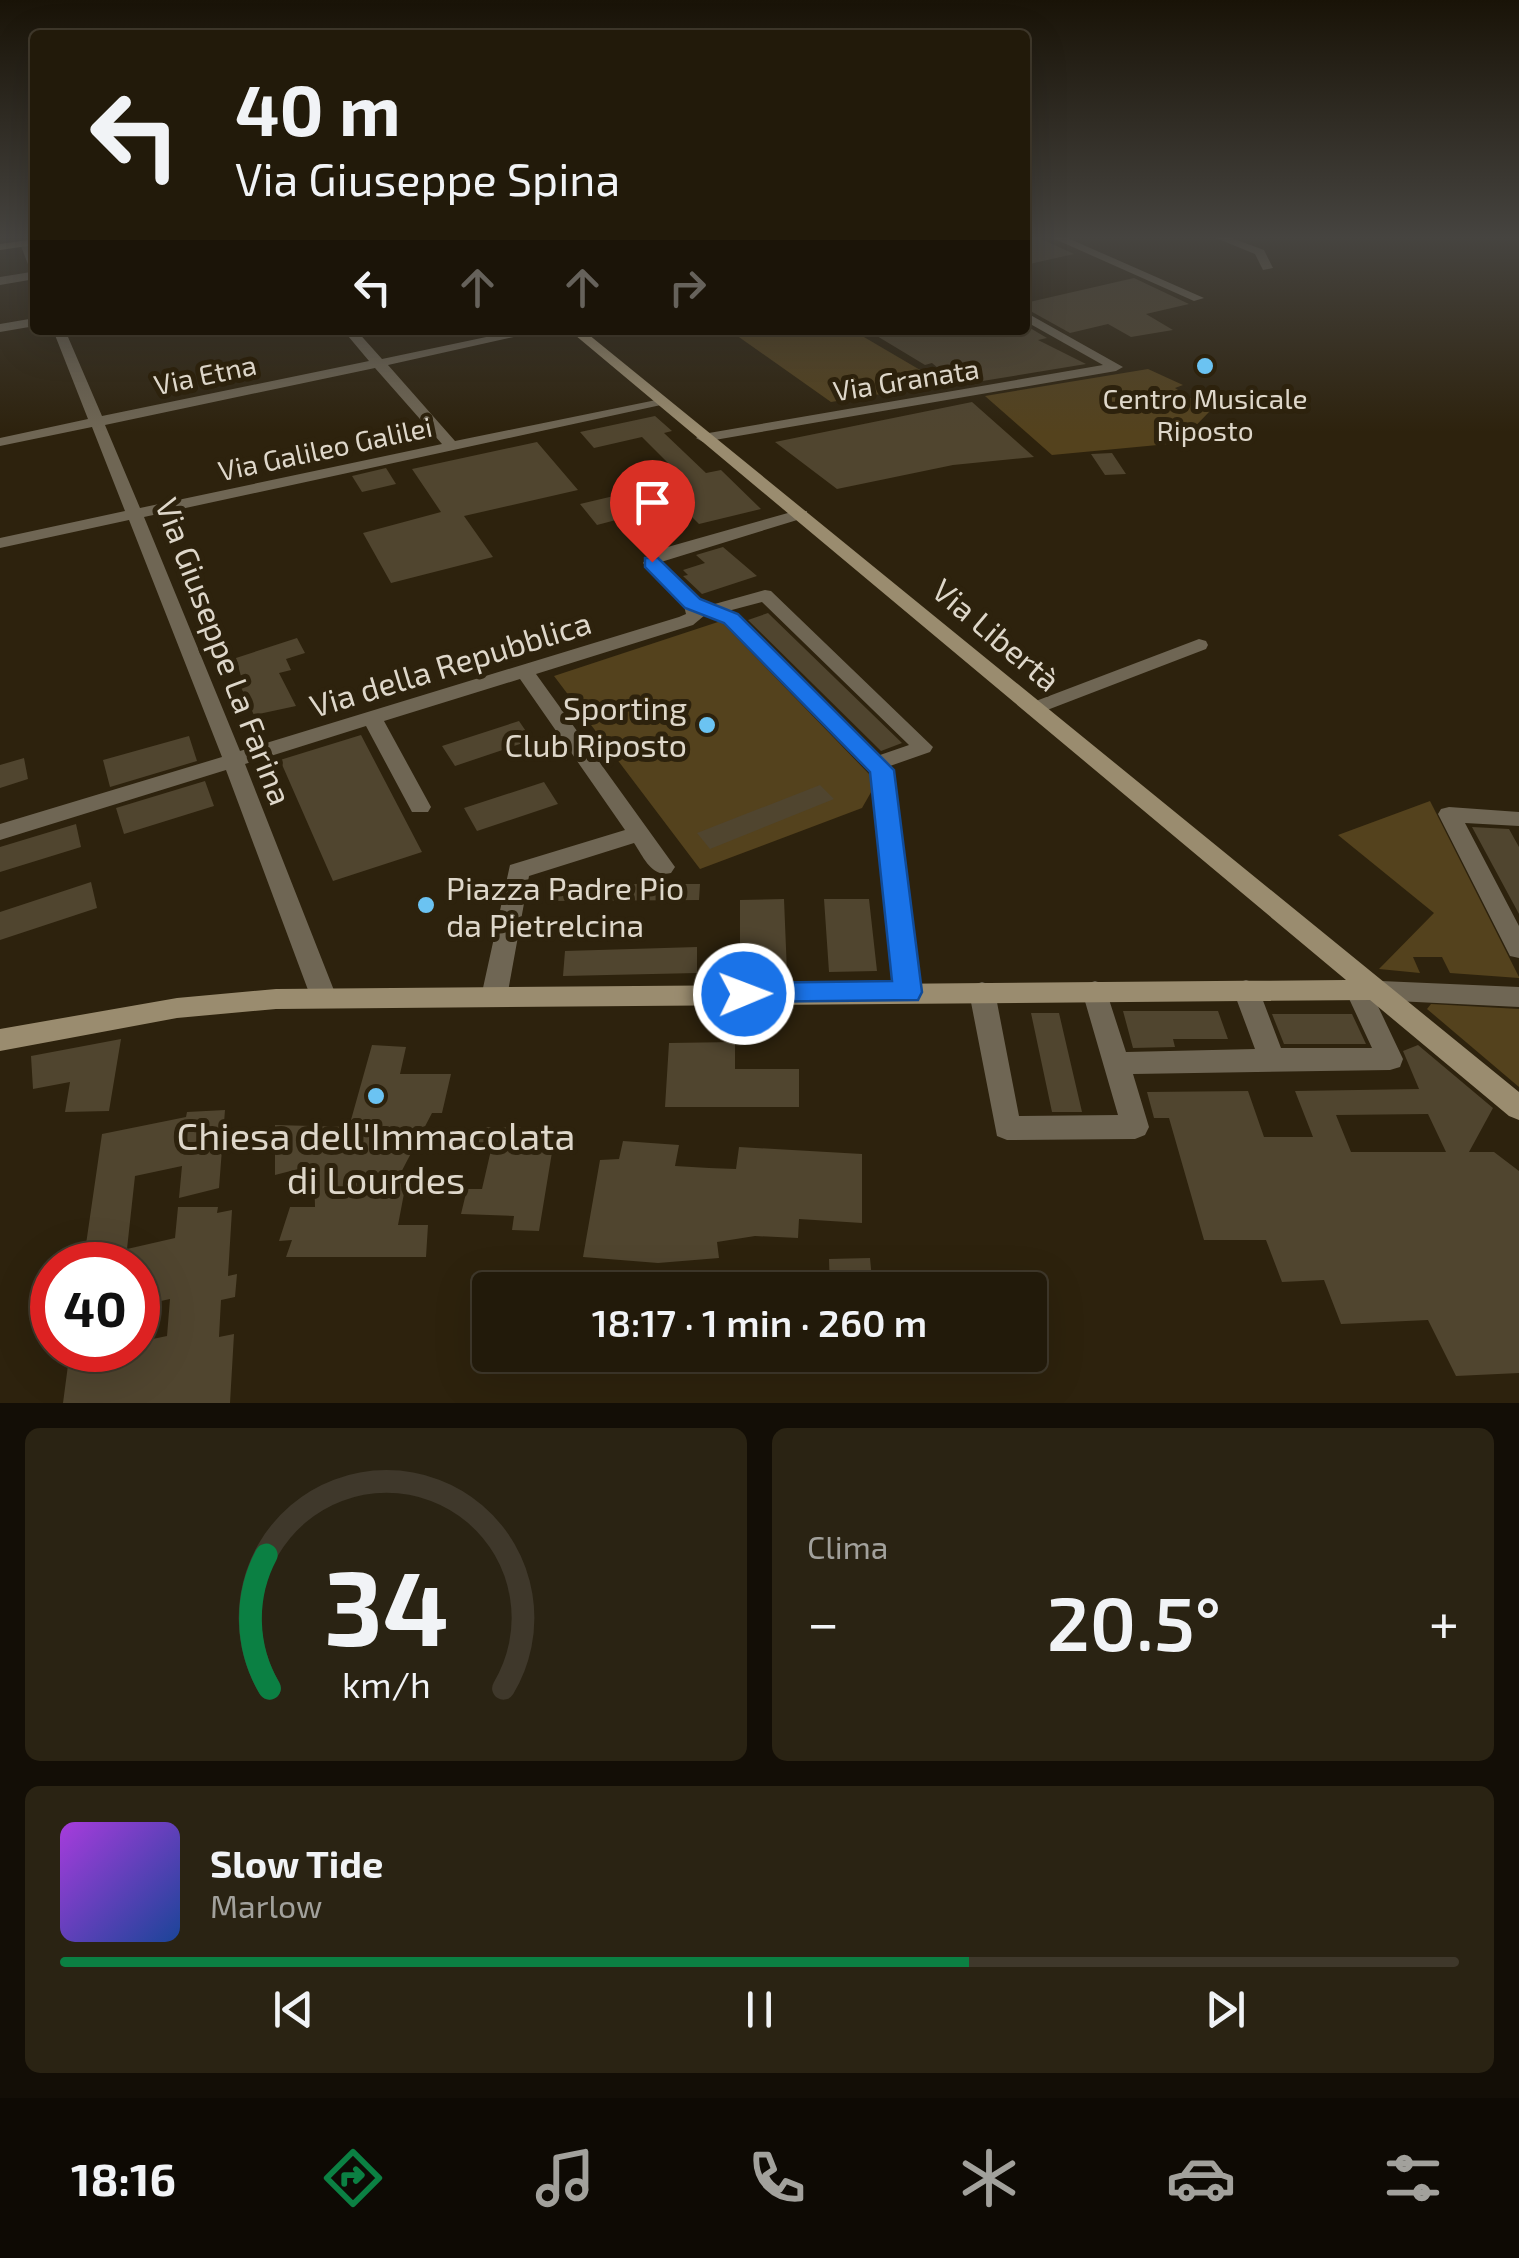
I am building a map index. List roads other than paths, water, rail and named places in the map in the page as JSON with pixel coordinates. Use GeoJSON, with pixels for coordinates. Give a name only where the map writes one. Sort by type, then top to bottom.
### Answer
{"type":"FeatureCollection","features":[{"type":"Feature","properties":{"kind":"street","name":"Via Granata"},"geometry":{"type":"LineString","coordinates":[[703,438],[1116,366],[1030,319]]}},
{"type":"Feature","properties":{"kind":"street"},"geometry":{"type":"LineString","coordinates":[[0,328],[30,323]]}},
{"type":"Feature","properties":{"kind":"street","name":"Via Giuseppe La Farina"},"geometry":{"type":"LineString","coordinates":[[61,335],[136,514],[324,998]]}},
{"type":"Feature","properties":{"kind":"street"},"geometry":{"type":"LineString","coordinates":[[353,335],[452,446]]}},
{"type":"Feature","properties":{"kind":"street"},"geometry":{"type":"LineString","coordinates":[[461,335],[471,344]]}},
{"type":"Feature","properties":{"kind":"street","name":"Via Etna"},"geometry":{"type":"LineString","coordinates":[[0,442],[514,335]]}},
{"type":"Feature","properties":{"kind":"street","name":"Via Libertà"},"geometry":{"type":"LineString","coordinates":[[581,335],[1035,708],[1367,990],[1519,1108]]}},
{"type":"Feature","properties":{"kind":"street","name":"Via Galileo Galilei"},"geometry":{"type":"LineString","coordinates":[[2,543],[661,400]]}},
{"type":"Feature","properties":{"kind":"street"},"geometry":{"type":"LineString","coordinates":[[801,514],[656,556],[652,562],[693,604],[716,610],[882,770],[908,992]]}},
{"type":"Feature","properties":{"kind":"street"},"geometry":{"type":"LineString","coordinates":[[0,523],[2,543]]}},
{"type":"Feature","properties":{"kind":"street"},"geometry":{"type":"LineString","coordinates":[[716,610],[765,595],[923,747],[876,764]]}},
{"type":"Feature","properties":{"kind":"street","name":"Via della Repubblica"},"geometry":{"type":"LineString","coordinates":[[0,832],[686,621],[696,616],[693,604]]}},
{"type":"Feature","properties":{"kind":"street"},"geometry":{"type":"LineString","coordinates":[[1035,708],[1199,646]]}},
{"type":"Feature","properties":{"kind":"street"},"geometry":{"type":"LineString","coordinates":[[524,671],[664,868]]}},
{"type":"Feature","properties":{"kind":"street"},"geometry":{"type":"LineString","coordinates":[[372,718],[420,807]]}},
{"type":"Feature","properties":{"kind":"street"},"geometry":{"type":"LineString","coordinates":[[1519,819],[1449,814],[1519,949]]}},
{"type":"Feature","properties":{"kind":"street"},"geometry":{"type":"LineString","coordinates":[[494,997],[518,872],[640,834]]}},
{"type":"Feature","properties":{"kind":"street"},"geometry":{"type":"LineString","coordinates":[[1246,990],[1272,1060]]}},
{"type":"Feature","properties":{"kind":"street"},"geometry":{"type":"LineString","coordinates":[[0,1040],[178,1008],[324,998],[1246,990],[1367,990],[1519,997]]}},
{"type":"Feature","properties":{"kind":"street"},"geometry":{"type":"LineString","coordinates":[[1116,1063],[1390,1059],[1367,990]]}},
{"type":"Feature","properties":{"kind":"street"},"geometry":{"type":"LineString","coordinates":[[982,992],[1008,1128],[1135,1126],[1096,992]]}},
{"type":"Feature","properties":{"kind":"place","name":"Centro Musicale Riposto"},"geometry":{"type":"Point","coordinates":[1205,366]}},
{"type":"Feature","properties":{"kind":"place","name":"Sporting Club Riposto"},"geometry":{"type":"Point","coordinates":[707,725]}},
{"type":"Feature","properties":{"kind":"place","name":"Piazza Padre Pio da Pietrelcina"},"geometry":{"type":"Point","coordinates":[426,905]}},
{"type":"Feature","properties":{"kind":"place","name":"Chiesa dell'Immacolata di Lourdes"},"geometry":{"type":"Point","coordinates":[376,1096]}}]}
